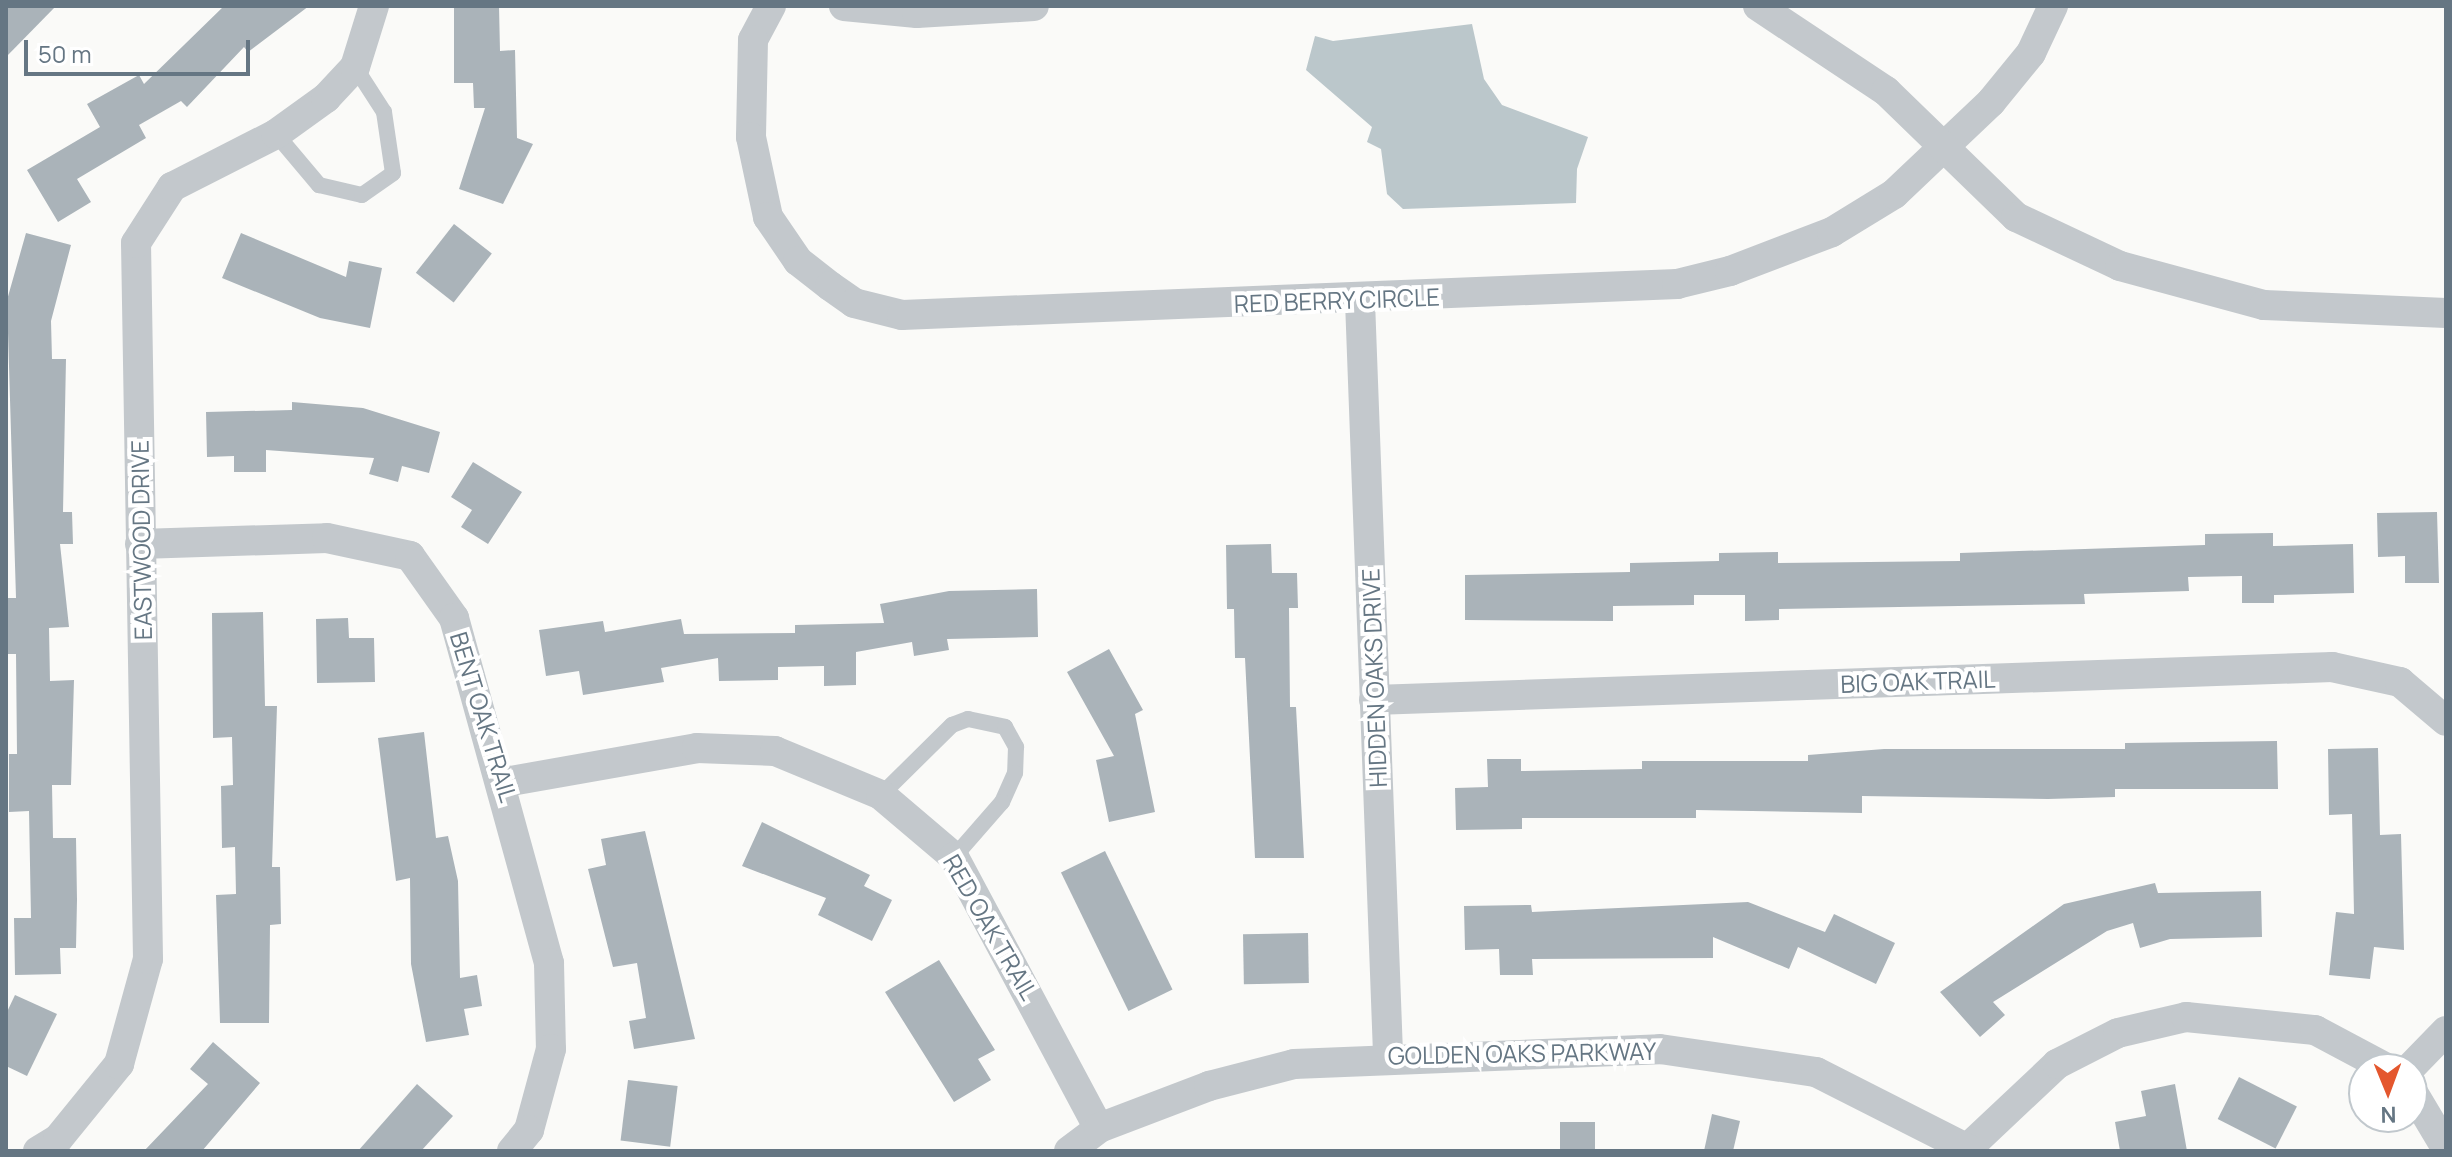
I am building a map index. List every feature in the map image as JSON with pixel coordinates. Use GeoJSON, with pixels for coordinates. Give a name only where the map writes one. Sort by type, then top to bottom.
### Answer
{"type":"FeatureCollection","features":[{"type":"Feature","properties":{"kind":"street"},"geometry":{"type":"LineString","coordinates":[[355,67],[374,6]]}},
{"type":"Feature","properties":{"kind":"street","name":"RED BERRY CIRCLE"},"geometry":{"type":"LineString","coordinates":[[771,6],[753,40],[755,179],[768,217],[798,261],[854,303],[902,315],[1360,301],[1677,284],[1730,271],[1832,232],[1894,194],[1945,149],[2031,53],[2053,6]]}},
{"type":"Feature","properties":{"kind":"street"},"geometry":{"type":"LineString","coordinates":[[844,6],[917,13],[1034,6]]}},
{"type":"Feature","properties":{"kind":"street"},"geometry":{"type":"LineString","coordinates":[[1758,6],[1886,91],[2016,217],[2191,291],[2264,305],[2446,313]]}},
{"type":"Feature","properties":{"kind":"street","name":"EASTWOOD DRIVE"},"geometry":{"type":"LineString","coordinates":[[38,1151],[58,1139],[119,1064],[148,959],[136,243],[172,187],[276,134],[355,67]]}},
{"type":"Feature","properties":{"kind":"street","name":"HIDDEN OAKS DRIVE"},"geometry":{"type":"LineString","coordinates":[[1360,301],[1388,1055]]}},
{"type":"Feature","properties":{"kind":"street","name":"BENT OAK TRAIL"},"geometry":{"type":"LineString","coordinates":[[140,544],[327,538],[410,556],[454,618],[505,782],[549,963],[551,1049],[529,1130],[512,1151]]}},
{"type":"Feature","properties":{"kind":"street","name":"BIG OAK TRAIL"},"geometry":{"type":"LineString","coordinates":[[1374,700],[2332,667],[2400,682],[2446,721]]}},
{"type":"Feature","properties":{"kind":"street","name":"RED OAK TRAIL"},"geometry":{"type":"LineString","coordinates":[[505,782],[697,748],[775,751],[881,795],[954,857],[1099,1128]]}},
{"type":"Feature","properties":{"kind":"street"},"geometry":{"type":"LineString","coordinates":[[1970,1149],[2057,1064],[2118,1033],[2186,1017],[2315,1030],[2358,1053]]}},
{"type":"Feature","properties":{"kind":"street"},"geometry":{"type":"LineString","coordinates":[[2425,1053],[2446,1031]]}},
{"type":"Feature","properties":{"kind":"street","name":"GOLDEN OAKS PARKWAY"},"geometry":{"type":"LineString","coordinates":[[1069,1151],[1099,1128],[1266,1071],[1388,1055],[1660,1049],[1816,1072],[1970,1149]]}},
{"type":"Feature","properties":{"kind":"street"},"geometry":{"type":"LineString","coordinates":[[2428,1118],[2446,1148]]}},
{"type":"Feature","properties":{"kind":"lane"},"geometry":{"type":"LineString","coordinates":[[276,134],[319,185],[362,195],[393,173],[384,112],[355,67]]}},
{"type":"Feature","properties":{"kind":"lane"},"geometry":{"type":"LineString","coordinates":[[881,795],[952,725],[968,719],[1005,727],[1016,747],[1015,773],[1002,802],[954,857]]}},
{"type":"Feature","properties":{"kind":"shaded area"},"geometry":{"type":"Polygon","coordinates":[[[1472,24],[1484,79],[1502,105],[1588,137],[1577,169],[1576,203],[1403,209],[1387,194],[1381,149],[1367,142],[1372,127],[1306,70],[1315,36],[1333,41],[1472,24]]]}},
{"type":"Feature","properties":{"kind":"building"},"geometry":{"type":"Polygon","coordinates":[[[6,6],[56,6],[6,57],[6,6]]]}},
{"type":"Feature","properties":{"kind":"building"},"geometry":{"type":"Polygon","coordinates":[[[224,6],[309,6],[248,52],[244,47],[187,107],[181,101],[139,125],[146,138],[77,179],[91,202],[58,222],[27,170],[100,127],[87,104],[139,75],[144,84],[224,6]]]}},
{"type":"Feature","properties":{"kind":"building"},"geometry":{"type":"Polygon","coordinates":[[[454,6],[499,6],[500,51],[515,50],[517,138],[533,144],[503,204],[459,189],[485,108],[474,108],[473,83],[454,83],[454,6]]]}},
{"type":"Feature","properties":{"kind":"building"},"geometry":{"type":"Polygon","coordinates":[[[454,224],[492,254],[454,302],[416,273],[454,224]]]}},
{"type":"Feature","properties":{"kind":"building"},"geometry":{"type":"Polygon","coordinates":[[[26,233],[71,245],[51,321],[52,359],[66,359],[63,512],[72,512],[73,544],[60,544],[69,627],[49,628],[50,681],[74,680],[71,785],[52,785],[53,838],[76,838],[77,900],[76,948],[60,948],[61,974],[15,975],[14,918],[31,918],[29,811],[9,812],[9,754],[17,754],[16,654],[8,654],[7,598],[16,598],[7,300],[26,233]]]}},
{"type":"Feature","properties":{"kind":"building"},"geometry":{"type":"Polygon","coordinates":[[[241,233],[346,277],[349,261],[382,268],[370,328],[320,318],[222,278],[241,233]]]}},
{"type":"Feature","properties":{"kind":"building"},"geometry":{"type":"Polygon","coordinates":[[[292,402],[363,408],[440,432],[429,473],[402,466],[398,482],[369,474],[374,458],[266,450],[266,472],[234,472],[234,456],[207,457],[206,412],[292,410],[292,402]]]}},
{"type":"Feature","properties":{"kind":"building"},"geometry":{"type":"Polygon","coordinates":[[[473,462],[522,492],[488,544],[461,527],[472,510],[451,497],[473,462]]]}},
{"type":"Feature","properties":{"kind":"building"},"geometry":{"type":"Polygon","coordinates":[[[2437,512],[2439,583],[2405,583],[2405,556],[2378,557],[2377,513],[2437,512]]]}},
{"type":"Feature","properties":{"kind":"building"},"geometry":{"type":"Polygon","coordinates":[[[2273,533],[2273,546],[2353,544],[2354,593],[2274,595],[2274,603],[2242,603],[2242,576],[2188,577],[2189,591],[2084,594],[2085,604],[1779,609],[1779,620],[1745,621],[1745,595],[1694,595],[1694,605],[1613,606],[1613,621],[1465,620],[1465,575],[1630,572],[1630,563],[1719,561],[1719,553],[1778,552],[1778,563],[1960,561],[1960,553],[2205,545],[2205,534],[2273,533]]]}},
{"type":"Feature","properties":{"kind":"building"},"geometry":{"type":"Polygon","coordinates":[[[1271,544],[1272,573],[1297,573],[1298,608],[1289,608],[1290,707],[1296,707],[1304,858],[1255,858],[1245,658],[1235,658],[1234,609],[1227,609],[1226,545],[1271,544]]]}},
{"type":"Feature","properties":{"kind":"building"},"geometry":{"type":"Polygon","coordinates":[[[1037,589],[1038,637],[947,639],[949,650],[914,656],[912,642],[856,652],[856,685],[824,686],[824,666],[778,667],[778,680],[719,681],[718,658],[661,668],[664,682],[583,695],[579,671],[546,676],[539,630],[603,621],[605,632],[681,619],[684,634],[795,633],[795,625],[884,623],[880,604],[949,591],[1037,589]]]}},
{"type":"Feature","properties":{"kind":"building"},"geometry":{"type":"Polygon","coordinates":[[[263,612],[265,706],[277,706],[272,867],[280,867],[281,924],[270,925],[269,1023],[220,1023],[216,895],[236,894],[235,847],[222,848],[221,786],[233,785],[232,737],[213,738],[212,613],[263,612]]]}},
{"type":"Feature","properties":{"kind":"building"},"geometry":{"type":"Polygon","coordinates":[[[348,618],[349,638],[374,638],[375,682],[317,683],[316,619],[348,618]]]}},
{"type":"Feature","properties":{"kind":"building"},"geometry":{"type":"Polygon","coordinates":[[[1109,649],[1143,710],[1135,714],[1155,812],[1109,822],[1096,760],[1114,756],[1067,672],[1109,649]]]}},
{"type":"Feature","properties":{"kind":"building"},"geometry":{"type":"Polygon","coordinates":[[[424,732],[436,838],[448,836],[458,881],[460,978],[477,975],[482,1006],[464,1009],[469,1035],[426,1042],[411,964],[410,878],[396,881],[378,738],[424,732]]]}},
{"type":"Feature","properties":{"kind":"building"},"geometry":{"type":"Polygon","coordinates":[[[2277,741],[2278,789],[2115,789],[2115,797],[2048,799],[1862,796],[1862,813],[1696,810],[1696,818],[1522,818],[1522,829],[1456,830],[1455,788],[1488,787],[1487,759],[1521,759],[1521,771],[1642,769],[1642,761],[1808,761],[1808,755],[1884,749],[2125,749],[2125,743],[2277,741]]]}},
{"type":"Feature","properties":{"kind":"building"},"geometry":{"type":"Polygon","coordinates":[[[2378,748],[2380,835],[2401,834],[2404,950],[2374,947],[2370,979],[2329,975],[2336,912],[2354,914],[2352,814],[2329,815],[2328,749],[2378,748]]]}},
{"type":"Feature","properties":{"kind":"building"},"geometry":{"type":"Polygon","coordinates":[[[762,822],[870,875],[864,886],[892,900],[872,941],[818,915],[826,898],[742,866],[762,822]]]}},
{"type":"Feature","properties":{"kind":"building"},"geometry":{"type":"Polygon","coordinates":[[[645,831],[695,1039],[634,1049],[629,1021],[646,1018],[637,963],[613,967],[588,869],[606,865],[601,839],[645,831]]]}},
{"type":"Feature","properties":{"kind":"building"},"geometry":{"type":"Polygon","coordinates":[[[1105,851],[1173,989],[1128,1011],[1061,872],[1105,851]]]}},
{"type":"Feature","properties":{"kind":"building"},"geometry":{"type":"Polygon","coordinates":[[[2155,883],[2158,893],[2261,891],[2262,937],[2170,939],[2140,948],[2133,923],[2107,931],[1993,1002],[2005,1015],[1980,1037],[1940,992],[2064,904],[2155,883]]]}},
{"type":"Feature","properties":{"kind":"building"},"geometry":{"type":"Polygon","coordinates":[[[1748,902],[1825,932],[1834,914],[1895,943],[1876,984],[1798,947],[1789,969],[1713,937],[1713,958],[1532,959],[1533,975],[1500,975],[1499,949],[1465,950],[1464,906],[1531,905],[1532,912],[1748,902]]]}},
{"type":"Feature","properties":{"kind":"building"},"geometry":{"type":"Polygon","coordinates":[[[1308,933],[1309,983],[1244,984],[1243,934],[1308,933]]]}},
{"type":"Feature","properties":{"kind":"building"},"geometry":{"type":"Polygon","coordinates":[[[939,960],[995,1050],[978,1059],[991,1080],[954,1102],[885,992],[939,960]]]}},
{"type":"Feature","properties":{"kind":"building"},"geometry":{"type":"Polygon","coordinates":[[[15,995],[57,1014],[27,1076],[6,1066],[6,1014],[15,995]]]}},
{"type":"Feature","properties":{"kind":"building"},"geometry":{"type":"Polygon","coordinates":[[[213,1042],[260,1083],[202,1151],[144,1151],[208,1084],[190,1069],[213,1042]]]}},
{"type":"Feature","properties":{"kind":"building"},"geometry":{"type":"Polygon","coordinates":[[[2239,1077],[2297,1107],[2276,1148],[2218,1119],[2239,1077]]]}},
{"type":"Feature","properties":{"kind":"building"},"geometry":{"type":"Polygon","coordinates":[[[628,1080],[678,1086],[670,1147],[621,1141],[628,1080]]]}},
{"type":"Feature","properties":{"kind":"building"},"geometry":{"type":"Polygon","coordinates":[[[417,1084],[453,1116],[421,1151],[358,1151],[417,1084]]]}},
{"type":"Feature","properties":{"kind":"building"},"geometry":{"type":"Polygon","coordinates":[[[2175,1084],[2187,1151],[2120,1151],[2115,1122],[2146,1116],[2141,1091],[2175,1084]]]}},
{"type":"Feature","properties":{"kind":"building"},"geometry":{"type":"Polygon","coordinates":[[[1712,1114],[1740,1121],[1733,1151],[1704,1151],[1712,1114]]]}},
{"type":"Feature","properties":{"kind":"building"},"geometry":{"type":"Polygon","coordinates":[[[1560,1122],[1595,1122],[1595,1151],[1560,1151],[1560,1122]]]}}]}
